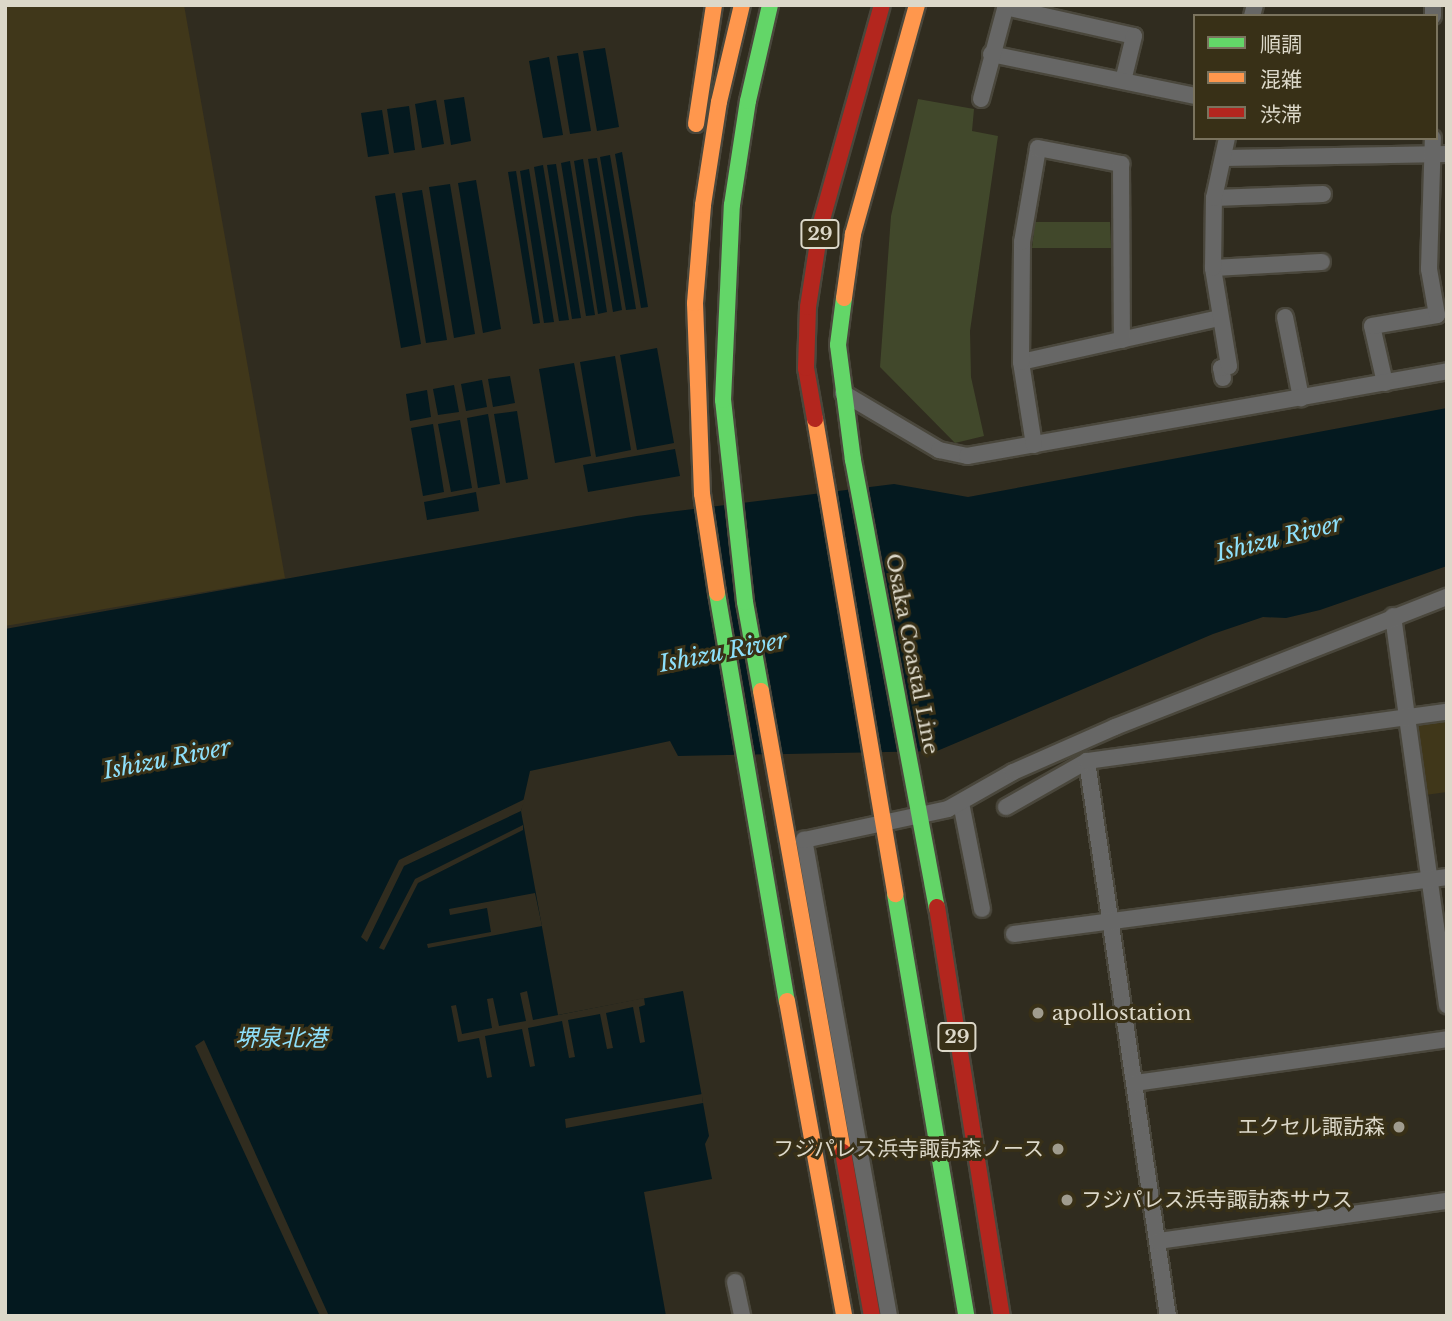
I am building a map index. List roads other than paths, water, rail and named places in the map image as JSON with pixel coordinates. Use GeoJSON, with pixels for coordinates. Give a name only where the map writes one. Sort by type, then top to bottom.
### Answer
{"type":"FeatureCollection","features":[{"type":"Feature","properties":{"kind":"main road"},"geometry":{"type":"LineString","coordinates":[[694,138],[714,5]]}},
{"type":"Feature","properties":{"kind":"main road"},"geometry":{"type":"LineString","coordinates":[[702,494],[695,330],[703,205],[719,102],[742,5]]}},
{"type":"Feature","properties":{"kind":"main road"},"geometry":{"type":"LineString","coordinates":[[770,5],[748,101],[732,205],[725,298],[725,426],[745,601],[872,1316]]}},
{"type":"Feature","properties":{"kind":"main road","name":"29"},"geometry":{"type":"LineString","coordinates":[[883,5],[821,223],[808,307],[806,368],[819,468],[874,765],[966,1316]]}},
{"type":"Feature","properties":{"kind":"main road","name":"Osaka Coastal Line"},"geometry":{"type":"LineString","coordinates":[[918,5],[853,234],[838,345],[853,460],[921,814],[1002,1316]]}},
{"type":"Feature","properties":{"kind":"main road"},"geometry":{"type":"LineString","coordinates":[[687,189],[682,281],[685,339],[702,494],[736,722],[844,1316]]}},
{"type":"Feature","properties":{"kind":"street"},"geometry":{"type":"LineString","coordinates":[[981,99],[1006,6],[1134,36],[1123,81]]}},
{"type":"Feature","properties":{"kind":"street"},"geometry":{"type":"LineString","coordinates":[[992,54],[1193,96]]}},
{"type":"Feature","properties":{"kind":"street"},"geometry":{"type":"LineString","coordinates":[[1223,378],[1221,368],[1229,366],[1219,318],[1213,268],[1214,198],[1227,140]]}},
{"type":"Feature","properties":{"kind":"street"},"geometry":{"type":"LineString","coordinates":[[1034,445],[1021,362],[1022,242],[1038,148],[1121,164],[1122,340]]}},
{"type":"Feature","properties":{"kind":"street"},"geometry":{"type":"LineString","coordinates":[[1224,158],[1437,149],[1429,269],[1437,315],[1372,326],[1385,383]]}},
{"type":"Feature","properties":{"kind":"street"},"geometry":{"type":"LineString","coordinates":[[1214,198],[1323,194]]}},
{"type":"Feature","properties":{"kind":"street"},"geometry":{"type":"LineString","coordinates":[[1213,268],[1322,262]]}},
{"type":"Feature","properties":{"kind":"street"},"geometry":{"type":"LineString","coordinates":[[1286,317],[1301,398]]}},
{"type":"Feature","properties":{"kind":"street"},"geometry":{"type":"LineString","coordinates":[[1021,362],[1219,318]]}},
{"type":"Feature","properties":{"kind":"street"},"geometry":{"type":"LineString","coordinates":[[843,393],[939,450],[967,456],[1447,370]]}},
{"type":"Feature","properties":{"kind":"street"},"geometry":{"type":"LineString","coordinates":[[889,1316],[804,840],[961,803],[1013,772],[1115,727],[1447,597]]}},
{"type":"Feature","properties":{"kind":"street"},"geometry":{"type":"LineString","coordinates":[[1393,616],[1407,716],[1439,878],[1447,1005]]}},
{"type":"Feature","properties":{"kind":"street"},"geometry":{"type":"LineString","coordinates":[[1006,807],[1087,761],[1447,712]]}},
{"type":"Feature","properties":{"kind":"street"},"geometry":{"type":"LineString","coordinates":[[1087,761],[1114,923],[1168,1316]]}},
{"type":"Feature","properties":{"kind":"street"},"geometry":{"type":"LineString","coordinates":[[961,803],[982,909]]}},
{"type":"Feature","properties":{"kind":"street"},"geometry":{"type":"LineString","coordinates":[[1014,934],[1114,923],[1439,878]]}},
{"type":"Feature","properties":{"kind":"street"},"geometry":{"type":"LineString","coordinates":[[1135,1083],[1447,1039]]}},
{"type":"Feature","properties":{"kind":"street"},"geometry":{"type":"LineString","coordinates":[[1157,1241],[1447,1201]]}},
{"type":"Feature","properties":{"kind":"street"},"geometry":{"type":"LineString","coordinates":[[735,1282],[742,1316]]}},
{"type":"Feature","properties":{"kind":"water"},"geometry":{"type":"Polygon","coordinates":[[[605,48],[619,127],[597,131],[583,51],[605,48]]]}},
{"type":"Feature","properties":{"kind":"water"},"geometry":{"type":"Polygon","coordinates":[[[578,53],[591,131],[570,134],[557,56],[578,53]]]}},
{"type":"Feature","properties":{"kind":"water"},"geometry":{"type":"Polygon","coordinates":[[[549,57],[563,135],[543,138],[529,61],[549,57]]]}},
{"type":"Feature","properties":{"kind":"water"},"geometry":{"type":"Polygon","coordinates":[[[464,97],[471,141],[451,145],[444,100],[464,97]]]}},
{"type":"Feature","properties":{"kind":"water"},"geometry":{"type":"Polygon","coordinates":[[[436,100],[444,144],[422,148],[415,104],[436,100]]]}},
{"type":"Feature","properties":{"kind":"water"},"geometry":{"type":"Polygon","coordinates":[[[409,106],[415,150],[394,153],[387,109],[409,106]]]}},
{"type":"Feature","properties":{"kind":"water"},"geometry":{"type":"Polygon","coordinates":[[[382,110],[389,154],[368,157],[361,113],[382,110]]]}},
{"type":"Feature","properties":{"kind":"water"},"geometry":{"type":"Polygon","coordinates":[[[622,152],[648,307],[641,308],[615,154],[622,152]]]}},
{"type":"Feature","properties":{"kind":"water"},"geometry":{"type":"Polygon","coordinates":[[[610,155],[636,309],[626,310],[600,157],[610,155]]]}},
{"type":"Feature","properties":{"kind":"water"},"geometry":{"type":"Polygon","coordinates":[[[597,158],[622,310],[613,312],[588,159],[597,158]]]}},
{"type":"Feature","properties":{"kind":"water"},"geometry":{"type":"Polygon","coordinates":[[[583,159],[607,312],[598,314],[574,161],[583,159]]]}},
{"type":"Feature","properties":{"kind":"water"},"geometry":{"type":"Polygon","coordinates":[[[570,161],[595,315],[586,316],[561,163],[570,161]]]}},
{"type":"Feature","properties":{"kind":"water"},"geometry":{"type":"Polygon","coordinates":[[[556,164],[581,318],[572,319],[547,165],[556,164]]]}},
{"type":"Feature","properties":{"kind":"water"},"geometry":{"type":"Polygon","coordinates":[[[543,165],[569,320],[559,321],[534,167],[543,165]]]}},
{"type":"Feature","properties":{"kind":"water"},"geometry":{"type":"Polygon","coordinates":[[[529,169],[554,322],[544,323],[520,171],[529,169]]]}},
{"type":"Feature","properties":{"kind":"water"},"geometry":{"type":"Polygon","coordinates":[[[516,171],[540,323],[533,324],[508,172],[516,171]]]}},
{"type":"Feature","properties":{"kind":"water"},"geometry":{"type":"Polygon","coordinates":[[[476,180],[501,329],[483,333],[458,183],[476,180]]]}},
{"type":"Feature","properties":{"kind":"water"},"geometry":{"type":"Polygon","coordinates":[[[450,184],[475,334],[454,338],[429,187],[450,184]]]}},
{"type":"Feature","properties":{"kind":"water"},"geometry":{"type":"Polygon","coordinates":[[[422,190],[447,340],[426,343],[402,193],[422,190]]]}},
{"type":"Feature","properties":{"kind":"water"},"geometry":{"type":"Polygon","coordinates":[[[395,193],[421,344],[401,348],[375,196],[395,193]]]}},
{"type":"Feature","properties":{"kind":"water"},"geometry":{"type":"Polygon","coordinates":[[[657,348],[674,443],[637,450],[620,355],[657,348]]]}},
{"type":"Feature","properties":{"kind":"water"},"geometry":{"type":"Polygon","coordinates":[[[615,356],[631,450],[596,457],[580,362],[615,356]]]}},
{"type":"Feature","properties":{"kind":"water"},"geometry":{"type":"Polygon","coordinates":[[[574,363],[591,456],[555,463],[539,369],[574,363]]]}},
{"type":"Feature","properties":{"kind":"water"},"geometry":{"type":"Polygon","coordinates":[[[510,376],[515,403],[493,407],[488,379],[510,376]]]}},
{"type":"Feature","properties":{"kind":"water"},"geometry":{"type":"Polygon","coordinates":[[[482,380],[487,407],[466,411],[461,384],[482,380]]]}},
{"type":"Feature","properties":{"kind":"water"},"geometry":{"type":"Polygon","coordinates":[[[454,385],[459,412],[438,415],[433,389],[454,385]]]}},
{"type":"Feature","properties":{"kind":"water"},"geometry":{"type":"Polygon","coordinates":[[[427,390],[431,417],[410,421],[406,394],[427,390]]]}},
{"type":"Feature","properties":{"kind":"water","name":"堺泉北港"},"geometry":{"type":"Polygon","coordinates":[[[1447,408],[1447,566],[1320,610],[1286,618],[1263,617],[1213,634],[937,751],[678,756],[670,741],[530,771],[521,811],[558,1015],[683,991],[709,1136],[705,1144],[712,1179],[644,1192],[666,1316],[5,1316],[5,629],[637,516],[894,484],[968,497],[1447,408]]]}},
{"type":"Feature","properties":{"kind":"water"},"geometry":{"type":"Polygon","coordinates":[[[517,411],[528,479],[506,483],[494,414],[517,411]]]}},
{"type":"Feature","properties":{"kind":"water"},"geometry":{"type":"Polygon","coordinates":[[[488,414],[500,484],[478,488],[467,418],[488,414]]]}},
{"type":"Feature","properties":{"kind":"water"},"geometry":{"type":"Polygon","coordinates":[[[460,420],[472,488],[451,492],[438,424],[460,420]]]}},
{"type":"Feature","properties":{"kind":"water"},"geometry":{"type":"Polygon","coordinates":[[[433,424],[444,492],[423,496],[411,428],[433,424]]]}},
{"type":"Feature","properties":{"kind":"water"},"geometry":{"type":"Polygon","coordinates":[[[675,449],[680,476],[588,492],[583,465],[675,449]]]}},
{"type":"Feature","properties":{"kind":"water"},"geometry":{"type":"Polygon","coordinates":[[[476,492],[479,511],[427,520],[424,502],[476,492]]]}},
{"type":"Feature","properties":{"kind":"place","name":"apollostation"},"geometry":{"type":"Point","coordinates":[1038,1013]}},
{"type":"Feature","properties":{"kind":"place","name":"エクセル諏訪森"},"geometry":{"type":"Point","coordinates":[1399,1127]}},
{"type":"Feature","properties":{"kind":"place","name":"フジパレス浜寺諏訪森ノース"},"geometry":{"type":"Point","coordinates":[1058,1149]}},
{"type":"Feature","properties":{"kind":"place","name":"フジパレス浜寺諏訪森サウス"},"geometry":{"type":"Point","coordinates":[1067,1200]}},
{"type":"Feature","properties":{"kind":"water label","name":"Ishizu River"},"geometry":{"type":"Point","coordinates":[1279,538]}},
{"type":"Feature","properties":{"kind":"water label","name":"Ishizu River"},"geometry":{"type":"Point","coordinates":[723,652]}},
{"type":"Feature","properties":{"kind":"water label","name":"Ishizu River"},"geometry":{"type":"Point","coordinates":[167,759]}}]}
